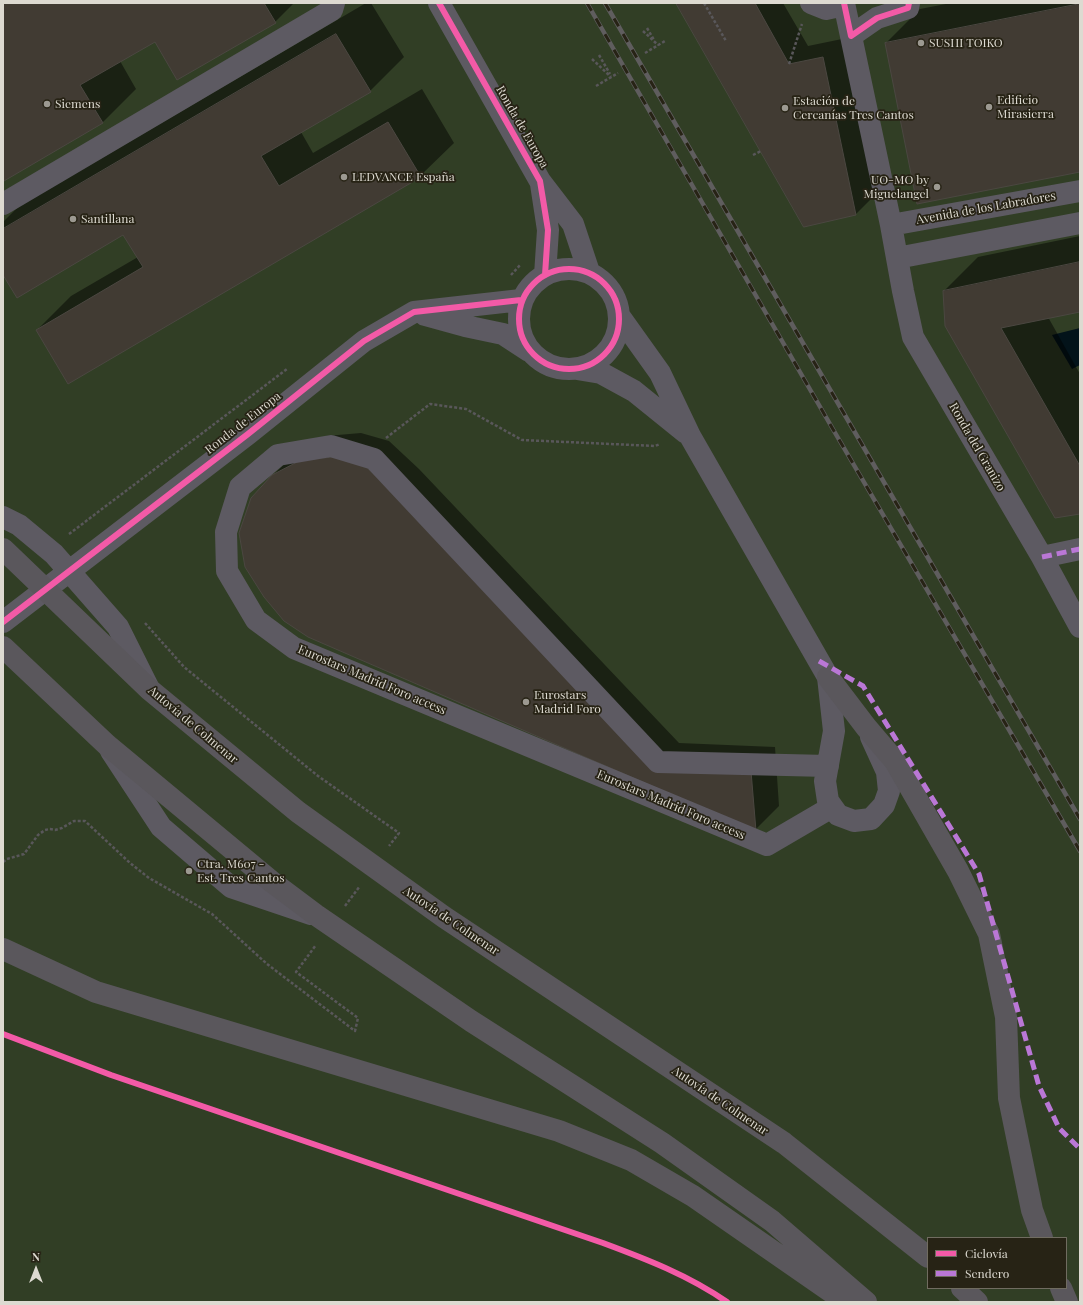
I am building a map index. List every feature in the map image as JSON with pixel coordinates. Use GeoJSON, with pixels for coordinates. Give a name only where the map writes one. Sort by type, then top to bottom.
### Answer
{"type":"FeatureCollection","features":[{"type":"Feature","properties":{"kind":"highway","name":"Autovía de Colmenar"},"geometry":{"type":"LineString","coordinates":[[3,548],[150,690],[298,812],[444,917],[784,1143],[927,1255]]}},
{"type":"Feature","properties":{"kind":"highway"},"geometry":{"type":"LineString","coordinates":[[3,647],[107,745],[266,877],[316,915],[471,1021],[662,1143],[772,1222],[866,1302]]}},
{"type":"Feature","properties":{"kind":"highway"},"geometry":{"type":"LineString","coordinates":[[828,677],[866,727],[895,761],[958,871],[989,934],[1006,1016],[1009,1098],[1032,1210],[1042,1237]]}},
{"type":"Feature","properties":{"kind":"highway"},"geometry":{"type":"LineString","coordinates":[[3,949],[96,992],[559,1131],[631,1160],[693,1196],[846,1302]]}},
{"type":"Feature","properties":{"kind":"highway"},"geometry":{"type":"LineString","coordinates":[[963,1289],[977,1302]]}},
{"type":"Feature","properties":{"kind":"highway"},"geometry":{"type":"LineString","coordinates":[[1061,1289],[1067,1302]]}},
{"type":"Feature","properties":{"kind":"street"},"geometry":{"type":"LineString","coordinates":[[3,204],[332,10],[334,3]]}},
{"type":"Feature","properties":{"kind":"street","name":"Ronda de Europa"},"geometry":{"type":"LineString","coordinates":[[439,3],[540,181],[572,224],[589,272]]}},
{"type":"Feature","properties":{"kind":"street"},"geometry":{"type":"LineString","coordinates":[[811,3],[826,9],[844,4]]}},
{"type":"Feature","properties":{"kind":"street"},"geometry":{"type":"LineString","coordinates":[[851,36],[877,18],[908,8],[909,3]]}},
{"type":"Feature","properties":{"kind":"street","name":"Ronda del Granizo"},"geometry":{"type":"LineString","coordinates":[[844,4],[913,337],[1042,557],[1080,627]]}},
{"type":"Feature","properties":{"kind":"street","name":"Ronda de Europa"},"geometry":{"type":"LineString","coordinates":[[540,181],[548,230],[544,274]]}},
{"type":"Feature","properties":{"kind":"street","name":"Avenida de los Labradores"},"geometry":{"type":"LineString","coordinates":[[891,225],[1080,191]]}},
{"type":"Feature","properties":{"kind":"street"},"geometry":{"type":"LineString","coordinates":[[897,258],[1080,223]]}},
{"type":"Feature","properties":{"kind":"street"},"geometry":{"type":"LineString","coordinates":[[530,351],[522,340],[518,314],[522,300],[531,286],[544,274],[559,269],[574,269],[589,272],[601,280],[611,290],[617,302],[620,317],[618,332],[613,345],[603,356],[591,365],[577,369]]}},
{"type":"Feature","properties":{"kind":"street","name":"Ronda de Europa"},"geometry":{"type":"LineString","coordinates":[[3,622],[248,434],[364,341],[414,312],[522,300]]}},
{"type":"Feature","properties":{"kind":"street"},"geometry":{"type":"LineString","coordinates":[[414,312],[465,326],[503,334],[530,351],[543,362],[559,369],[577,369],[601,373],[634,392],[690,436]]}},
{"type":"Feature","properties":{"kind":"street"},"geometry":{"type":"LineString","coordinates":[[620,317],[660,373],[690,436],[828,677],[834,731],[825,781],[828,801],[838,815],[854,821],[871,818],[884,805],[889,791],[887,772],[866,727]]}},
{"type":"Feature","properties":{"kind":"street","name":"Eurostars Madrid Foro access"},"geometry":{"type":"LineString","coordinates":[[828,766],[658,762],[374,459],[331,446],[278,455],[240,487],[226,532],[227,571],[256,620],[294,648],[766,845],[832,807]]}},
{"type":"Feature","properties":{"kind":"street"},"geometry":{"type":"LineString","coordinates":[[3,517],[19,526],[54,554],[118,627],[150,690]]}},
{"type":"Feature","properties":{"kind":"street"},"geometry":{"type":"LineString","coordinates":[[1042,557],[1080,549]]}},
{"type":"Feature","properties":{"kind":"street"},"geometry":{"type":"LineString","coordinates":[[107,745],[161,827],[231,887],[316,915]]}},
{"type":"Feature","properties":{"kind":"path"},"geometry":{"type":"LineString","coordinates":[[704,3],[726,41]]}},
{"type":"Feature","properties":{"kind":"path"},"geometry":{"type":"LineString","coordinates":[[789,64],[802,23]]}},
{"type":"Feature","properties":{"kind":"path"},"geometry":{"type":"LineString","coordinates":[[647,28],[658,45]]}},
{"type":"Feature","properties":{"kind":"path"},"geometry":{"type":"LineString","coordinates":[[643,30],[658,45]]}},
{"type":"Feature","properties":{"kind":"path"},"geometry":{"type":"LineString","coordinates":[[645,53],[665,41]]}},
{"type":"Feature","properties":{"kind":"path"},"geometry":{"type":"LineString","coordinates":[[599,55],[611,76]]}},
{"type":"Feature","properties":{"kind":"path"},"geometry":{"type":"LineString","coordinates":[[592,59],[611,76]]}},
{"type":"Feature","properties":{"kind":"path"},"geometry":{"type":"LineString","coordinates":[[596,86],[618,73]]}},
{"type":"Feature","properties":{"kind":"path"},"geometry":{"type":"LineString","coordinates":[[753,155],[761,151]]}},
{"type":"Feature","properties":{"kind":"path"},"geometry":{"type":"LineString","coordinates":[[510,276],[523,262]]}},
{"type":"Feature","properties":{"kind":"path"},"geometry":{"type":"LineString","coordinates":[[65,537],[291,365]]}},
{"type":"Feature","properties":{"kind":"path"},"geometry":{"type":"LineString","coordinates":[[363,456],[430,404],[466,409],[522,440],[655,446],[690,436]]}},
{"type":"Feature","properties":{"kind":"path"},"geometry":{"type":"LineString","coordinates":[[142,620],[184,667],[318,776],[399,833],[385,852]]}},
{"type":"Feature","properties":{"kind":"path"},"geometry":{"type":"LineString","coordinates":[[3,862],[7,859],[24,854],[38,835],[45,830],[62,828],[74,821],[85,821],[130,863],[149,878],[212,914],[267,964],[355,1030],[358,1018],[296,972],[319,940]]}},
{"type":"Feature","properties":{"kind":"path"},"geometry":{"type":"LineString","coordinates":[[342,909],[361,884]]}},
{"type":"Feature","properties":{"kind":"green space"},"geometry":{"type":"Polygon","coordinates":[[[3,3],[1080,3],[1080,1302],[3,1302],[3,3]]]}},
{"type":"Feature","properties":{"kind":"shaded area"},"geometry":{"type":"Polygon","coordinates":[[[1080,328],[1080,365],[1072,369],[1052,335],[1080,328]]]}},
{"type":"Feature","properties":{"kind":"building","name":"Siemens"},"geometry":{"type":"Polygon","coordinates":[[[3,3],[264,3],[276,23],[177,80],[155,42],[80,85],[103,123],[4,181],[3,3]]]}},
{"type":"Feature","properties":{"kind":"building","name":"Estación de Cercanías Tres Cantos"},"geometry":{"type":"Polygon","coordinates":[[[676,3],[755,3],[789,64],[823,57],[856,215],[804,227],[676,3]]]}},
{"type":"Feature","properties":{"kind":"building","name":"Edificio Mirasierra"},"geometry":{"type":"Polygon","coordinates":[[[1080,4],[1080,172],[917,204],[885,43],[1080,4]]]}},
{"type":"Feature","properties":{"kind":"building"},"geometry":{"type":"Polygon","coordinates":[[[336,34],[371,92],[261,156],[279,186],[388,122],[421,177],[68,384],[36,330],[143,267],[123,235],[17,298],[3,275],[3,229],[336,34]]]}},
{"type":"Feature","properties":{"kind":"building"},"geometry":{"type":"Polygon","coordinates":[[[1080,262],[1080,312],[1001,328],[1080,466],[1080,514],[1055,518],[945,326],[943,291],[1080,262]]]}},
{"type":"Feature","properties":{"kind":"building","name":"Eurostars Madrid Foro"},"geometry":{"type":"Polygon","coordinates":[[[336,457],[364,465],[395,494],[655,767],[751,771],[756,831],[308,637],[284,621],[264,597],[245,567],[239,533],[251,498],[272,475],[301,460],[336,457]]]}},
{"type":"Feature","properties":{"kind":"railway"},"geometry":{"type":"LineString","coordinates":[[587,3],[834,431],[1080,851]]}},
{"type":"Feature","properties":{"kind":"railway"},"geometry":{"type":"LineString","coordinates":[[605,3],[1080,819]]}},
{"type":"Feature","properties":{"kind":"marked path"},"geometry":{"type":"LineString","coordinates":[[1042,557],[1080,549]]}},
{"type":"Feature","properties":{"kind":"marked path"},"geometry":{"type":"LineString","coordinates":[[819,661],[863,686],[979,874],[1039,1086],[1059,1128],[1080,1149]]}},
{"type":"Feature","properties":{"kind":"cycle path"},"geometry":{"type":"LineString","coordinates":[[439,3],[540,181],[548,230],[545,275]]}},
{"type":"Feature","properties":{"kind":"cycle path"},"geometry":{"type":"LineString","coordinates":[[844,3],[851,36],[877,18],[908,8],[909,3]]}},
{"type":"Feature","properties":{"kind":"cycle path"},"geometry":{"type":"LineString","coordinates":[[569,269],[588,272],[605,283],[616,300],[619,319],[616,338],[605,355],[588,366],[569,369],[550,366],[533,355],[522,338],[519,319],[522,300],[533,283],[550,272],[569,269]]}},
{"type":"Feature","properties":{"kind":"cycle path"},"geometry":{"type":"LineString","coordinates":[[3,622],[248,434],[364,341],[414,312],[521,300]]}},
{"type":"Feature","properties":{"kind":"cycle path"},"geometry":{"type":"LineString","coordinates":[[3,1034],[111,1075],[603,1243],[682,1276],[727,1302]]}},
{"type":"Feature","properties":{"kind":"place","name":"SUSHI TOIKO"},"geometry":{"type":"Point","coordinates":[921,43]}},
{"type":"Feature","properties":{"kind":"place","name":"Siemens"},"geometry":{"type":"Point","coordinates":[47,104]}},
{"type":"Feature","properties":{"kind":"place","name":"Edificio Mirasierra"},"geometry":{"type":"Point","coordinates":[989,107]}},
{"type":"Feature","properties":{"kind":"place","name":"Estación de Cercanías Tres Cantos"},"geometry":{"type":"Point","coordinates":[785,108]}},
{"type":"Feature","properties":{"kind":"place","name":"LEDVANCE España"},"geometry":{"type":"Point","coordinates":[344,177]}},
{"type":"Feature","properties":{"kind":"place","name":"UO-MO by Miguelangel"},"geometry":{"type":"Point","coordinates":[937,187]}},
{"type":"Feature","properties":{"kind":"place","name":"Santillana"},"geometry":{"type":"Point","coordinates":[73,219]}},
{"type":"Feature","properties":{"kind":"place","name":"Eurostars Madrid Foro"},"geometry":{"type":"Point","coordinates":[526,702]}},
{"type":"Feature","properties":{"kind":"place","name":"Ctra. M607 - Est. Tres Cantos"},"geometry":{"type":"Point","coordinates":[189,871]}}]}
